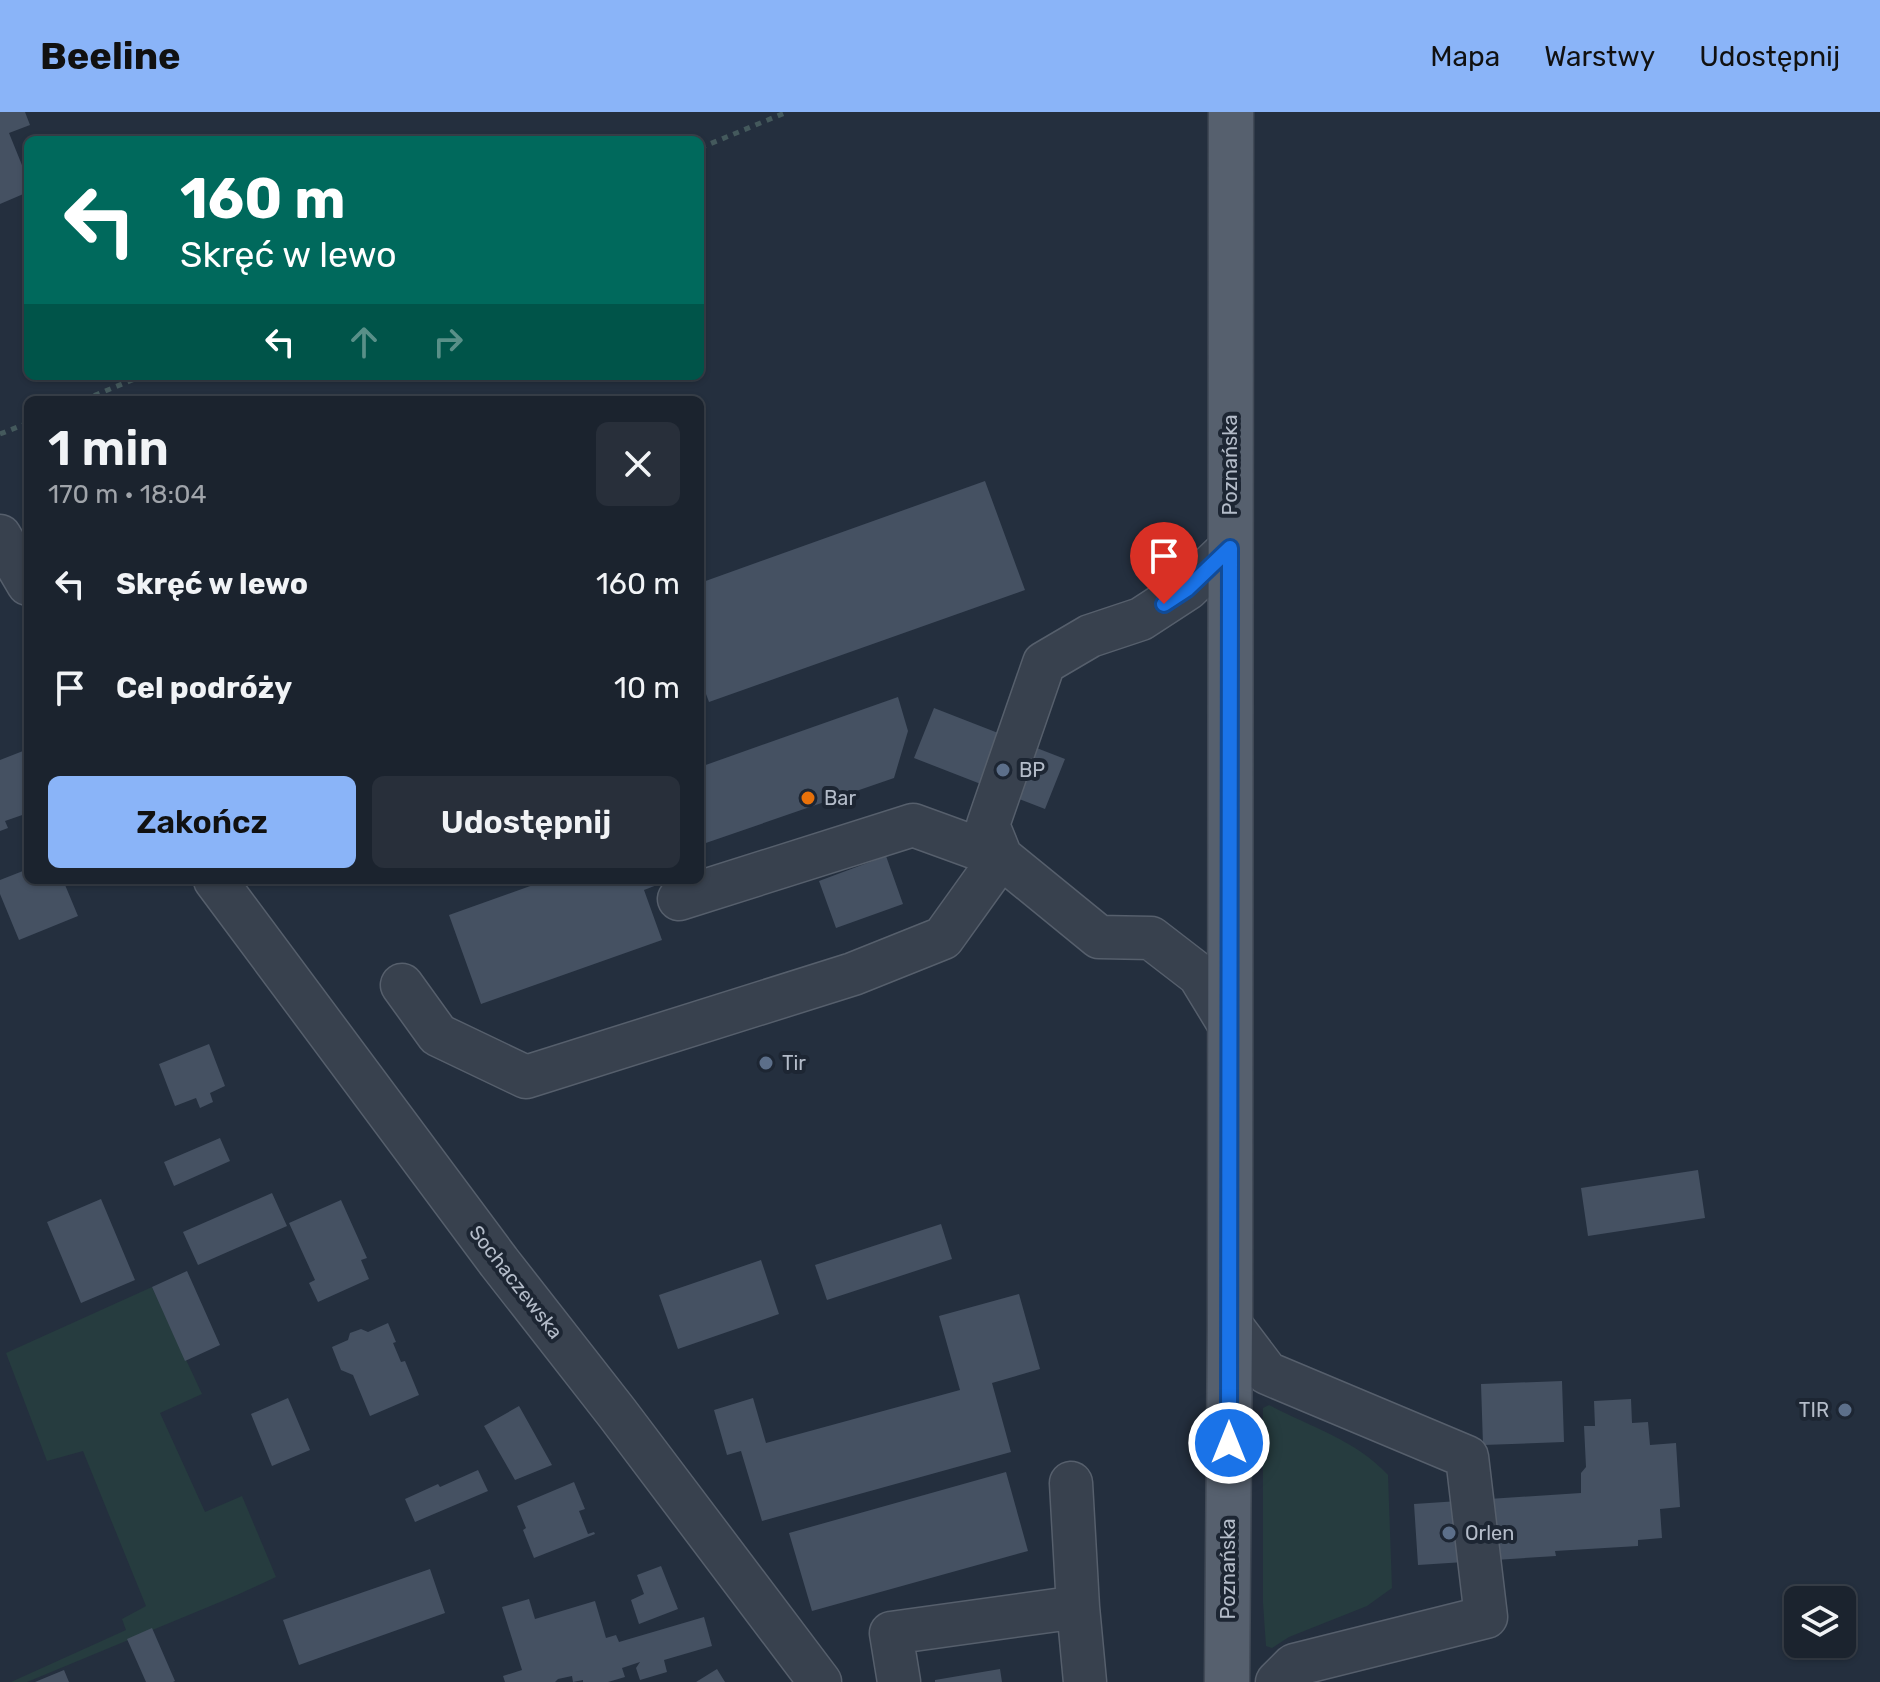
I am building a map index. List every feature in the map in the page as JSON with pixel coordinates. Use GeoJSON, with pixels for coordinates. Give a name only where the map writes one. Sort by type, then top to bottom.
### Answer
{"type":"FeatureCollection","features":[{"type":"Feature","properties":{"kind":"main road","name":"Poznańska"},"geometry":{"type":"LineString","coordinates":[[1227,1682],[1231,112]]}},
{"type":"Feature","properties":{"kind":"street"},"geometry":{"type":"LineString","coordinates":[[0,536],[24,577]]}},
{"type":"Feature","properties":{"kind":"street"},"geometry":{"type":"LineString","coordinates":[[1001,857],[988,825],[1044,663],[1090,636],[1141,619],[1187,589],[1230,548]]}},
{"type":"Feature","properties":{"kind":"street"},"geometry":{"type":"LineString","coordinates":[[679,899],[913,825],[1001,857],[1099,937],[1151,938],[1199,975],[1230,1026]]}},
{"type":"Feature","properties":{"kind":"street"},"geometry":{"type":"LineString","coordinates":[[402,985],[438,1035],[526,1077],[853,974],[943,938],[1001,857]]}},
{"type":"Feature","properties":{"kind":"street","name":"Sochaczewska"},"geometry":{"type":"LineString","coordinates":[[218,884],[499,1262],[627,1425],[820,1682]]}},
{"type":"Feature","properties":{"kind":"street"},"geometry":{"type":"LineString","coordinates":[[1230,1324],[1267,1373],[1467,1457],[1486,1617],[1294,1665],[1277,1682]]}},
{"type":"Feature","properties":{"kind":"street"},"geometry":{"type":"LineString","coordinates":[[1071,1483],[1085,1682]]}},
{"type":"Feature","properties":{"kind":"street"},"geometry":{"type":"LineString","coordinates":[[899,1682],[891,1633],[1078,1607]]}},
{"type":"Feature","properties":{"kind":"path"},"geometry":{"type":"LineString","coordinates":[[704,146],[787,112]]}},
{"type":"Feature","properties":{"kind":"path"},"geometry":{"type":"LineString","coordinates":[[93,396],[132,380]]}},
{"type":"Feature","properties":{"kind":"path"},"geometry":{"type":"LineString","coordinates":[[0,434],[24,425]]}},
{"type":"Feature","properties":{"kind":"green space"},"geometry":{"type":"Polygon","coordinates":[[[152,1287],[202,1394],[160,1413],[205,1512],[242,1496],[276,1577],[27,1682],[11,1682],[126,1630],[122,1619],[146,1606],[83,1451],[47,1461],[6,1353],[152,1287]]]}},
{"type":"Feature","properties":{"kind":"green space"},"geometry":{"type":"Polygon","coordinates":[[[1269,1405],[1347,1443],[1388,1475],[1392,1588],[1367,1606],[1289,1637],[1272,1648],[1266,1646],[1263,1603],[1263,1408],[1269,1405]]]}},
{"type":"Feature","properties":{"kind":"building"},"geometry":{"type":"Polygon","coordinates":[[[0,112],[25,112],[30,125],[9,133],[24,170],[24,194],[0,204],[0,112]]]}},
{"type":"Feature","properties":{"kind":"building"},"geometry":{"type":"Polygon","coordinates":[[[985,481],[1025,590],[709,702],[704,689],[704,582],[985,481]]]}},
{"type":"Feature","properties":{"kind":"building"},"geometry":{"type":"Polygon","coordinates":[[[898,697],[908,731],[894,778],[704,844],[704,766],[898,697]]]}},
{"type":"Feature","properties":{"kind":"building"},"geometry":{"type":"Polygon","coordinates":[[[934,708],[1065,759],[1045,809],[914,758],[934,708]]]}},
{"type":"Feature","properties":{"kind":"building"},"geometry":{"type":"Polygon","coordinates":[[[23,751],[24,754],[24,814],[5,821],[8,828],[0,831],[0,760],[23,751]]]}},
{"type":"Feature","properties":{"kind":"building"},"geometry":{"type":"Polygon","coordinates":[[[886,856],[903,904],[836,928],[819,881],[886,856]]]}},
{"type":"Feature","properties":{"kind":"building"},"geometry":{"type":"Polygon","coordinates":[[[24,871],[24,884],[65,884],[78,916],[19,940],[0,894],[0,880],[24,871]]]}},
{"type":"Feature","properties":{"kind":"building"},"geometry":{"type":"Polygon","coordinates":[[[536,884],[660,884],[644,890],[662,940],[481,1004],[449,915],[536,884]]]}},
{"type":"Feature","properties":{"kind":"building"},"geometry":{"type":"Polygon","coordinates":[[[209,1044],[225,1086],[210,1093],[213,1102],[200,1108],[196,1098],[175,1106],[159,1064],[209,1044]]]}},
{"type":"Feature","properties":{"kind":"building"},"geometry":{"type":"Polygon","coordinates":[[[220,1138],[230,1161],[174,1186],[164,1162],[220,1138]]]}},
{"type":"Feature","properties":{"kind":"building"},"geometry":{"type":"Polygon","coordinates":[[[1698,1170],[1705,1218],[1588,1236],[1581,1188],[1698,1170]]]}},
{"type":"Feature","properties":{"kind":"building"},"geometry":{"type":"Polygon","coordinates":[[[272,1193],[287,1226],[198,1265],[183,1232],[272,1193]]]}},
{"type":"Feature","properties":{"kind":"building"},"geometry":{"type":"Polygon","coordinates":[[[101,1199],[135,1280],[81,1303],[47,1222],[101,1199]]]}},
{"type":"Feature","properties":{"kind":"building"},"geometry":{"type":"Polygon","coordinates":[[[341,1200],[367,1258],[361,1260],[369,1279],[318,1302],[309,1283],[315,1280],[289,1223],[341,1200]]]}},
{"type":"Feature","properties":{"kind":"building"},"geometry":{"type":"Polygon","coordinates":[[[941,1224],[952,1259],[827,1300],[815,1265],[941,1224]]]}},
{"type":"Feature","properties":{"kind":"building"},"geometry":{"type":"Polygon","coordinates":[[[761,1260],[779,1314],[678,1349],[659,1295],[761,1260]]]}},
{"type":"Feature","properties":{"kind":"building"},"geometry":{"type":"Polygon","coordinates":[[[187,1271],[220,1345],[185,1361],[152,1287],[187,1271]]]}},
{"type":"Feature","properties":{"kind":"building"},"geometry":{"type":"Polygon","coordinates":[[[1019,1294],[1040,1369],[992,1383],[1011,1452],[762,1521],[741,1451],[727,1455],[714,1410],[753,1398],[766,1443],[960,1390],[939,1316],[1019,1294]]]}},
{"type":"Feature","properties":{"kind":"building"},"geometry":{"type":"Polygon","coordinates":[[[388,1323],[401,1362],[405,1361],[419,1395],[370,1416],[353,1375],[341,1370],[332,1347],[348,1340],[350,1333],[361,1329],[368,1332],[388,1323]]]}},
{"type":"Feature","properties":{"kind":"building"},"geometry":{"type":"Polygon","coordinates":[[[1562,1381],[1564,1442],[1483,1445],[1481,1384],[1562,1381]]]}},
{"type":"Feature","properties":{"kind":"building"},"geometry":{"type":"Polygon","coordinates":[[[288,1398],[310,1450],[272,1466],[251,1414],[288,1398]]]}},
{"type":"Feature","properties":{"kind":"building"},"geometry":{"type":"Polygon","coordinates":[[[1631,1399],[1632,1423],[1648,1422],[1650,1445],[1676,1443],[1680,1507],[1660,1509],[1662,1538],[1638,1540],[1638,1546],[1555,1551],[1556,1556],[1418,1565],[1414,1504],[1581,1493],[1581,1473],[1586,1467],[1584,1426],[1595,1426],[1594,1401],[1631,1399]]]}},
{"type":"Feature","properties":{"kind":"building"},"geometry":{"type":"Polygon","coordinates":[[[519,1406],[552,1465],[515,1480],[484,1426],[519,1406]]]}},
{"type":"Feature","properties":{"kind":"building"},"geometry":{"type":"Polygon","coordinates":[[[478,1470],[488,1491],[415,1522],[405,1499],[478,1470]]]}},
{"type":"Feature","properties":{"kind":"building"},"geometry":{"type":"Polygon","coordinates":[[[1006,1472],[1028,1551],[812,1611],[789,1533],[1006,1472]]]}},
{"type":"Feature","properties":{"kind":"building"},"geometry":{"type":"Polygon","coordinates":[[[574,1482],[585,1509],[579,1511],[588,1534],[595,1534],[534,1558],[517,1506],[574,1482]]]}},
{"type":"Feature","properties":{"kind":"building"},"geometry":{"type":"Polygon","coordinates":[[[661,1566],[678,1609],[639,1624],[631,1600],[644,1594],[637,1575],[661,1566]]]}},
{"type":"Feature","properties":{"kind":"building"},"geometry":{"type":"Polygon","coordinates":[[[430,1569],[445,1613],[299,1665],[283,1620],[430,1569]]]}},
{"type":"Feature","properties":{"kind":"building"},"geometry":{"type":"Polygon","coordinates":[[[529,1599],[535,1619],[595,1601],[606,1638],[616,1635],[619,1642],[704,1617],[712,1646],[664,1660],[667,1672],[640,1680],[636,1668],[640,1662],[622,1668],[625,1677],[608,1682],[573,1682],[572,1676],[555,1682],[505,1682],[503,1676],[522,1670],[502,1607],[529,1599]]]}},
{"type":"Feature","properties":{"kind":"building"},"geometry":{"type":"Polygon","coordinates":[[[152,1628],[173,1682],[146,1682],[127,1639],[152,1628]]]}},
{"type":"Feature","properties":{"kind":"building"},"geometry":{"type":"Polygon","coordinates":[[[717,1669],[725,1682],[696,1682],[717,1669]]]}},
{"type":"Feature","properties":{"kind":"building"},"geometry":{"type":"Polygon","coordinates":[[[1000,1669],[1002,1682],[935,1682],[935,1680],[1000,1669]]]}},
{"type":"Feature","properties":{"kind":"building"},"geometry":{"type":"Polygon","coordinates":[[[64,1670],[69,1682],[35,1682],[64,1670]]]}},
{"type":"Feature","properties":{"kind":"place","name":"BP"},"geometry":{"type":"Point","coordinates":[1003,770]}},
{"type":"Feature","properties":{"kind":"place","name":"Bar"},"geometry":{"type":"Point","coordinates":[808,798]}},
{"type":"Feature","properties":{"kind":"place","name":"Tir"},"geometry":{"type":"Point","coordinates":[766,1063]}},
{"type":"Feature","properties":{"kind":"place","name":"TIR"},"geometry":{"type":"Point","coordinates":[1845,1410]}},
{"type":"Feature","properties":{"kind":"place","name":"Orlen"},"geometry":{"type":"Point","coordinates":[1449,1533]}},
{"type":"Feature","properties":{"kind":"route"},"geometry":{"type":"LineString","coordinates":[[1164,604],[1187,589],[1230,548],[1229,1443]]}}]}
